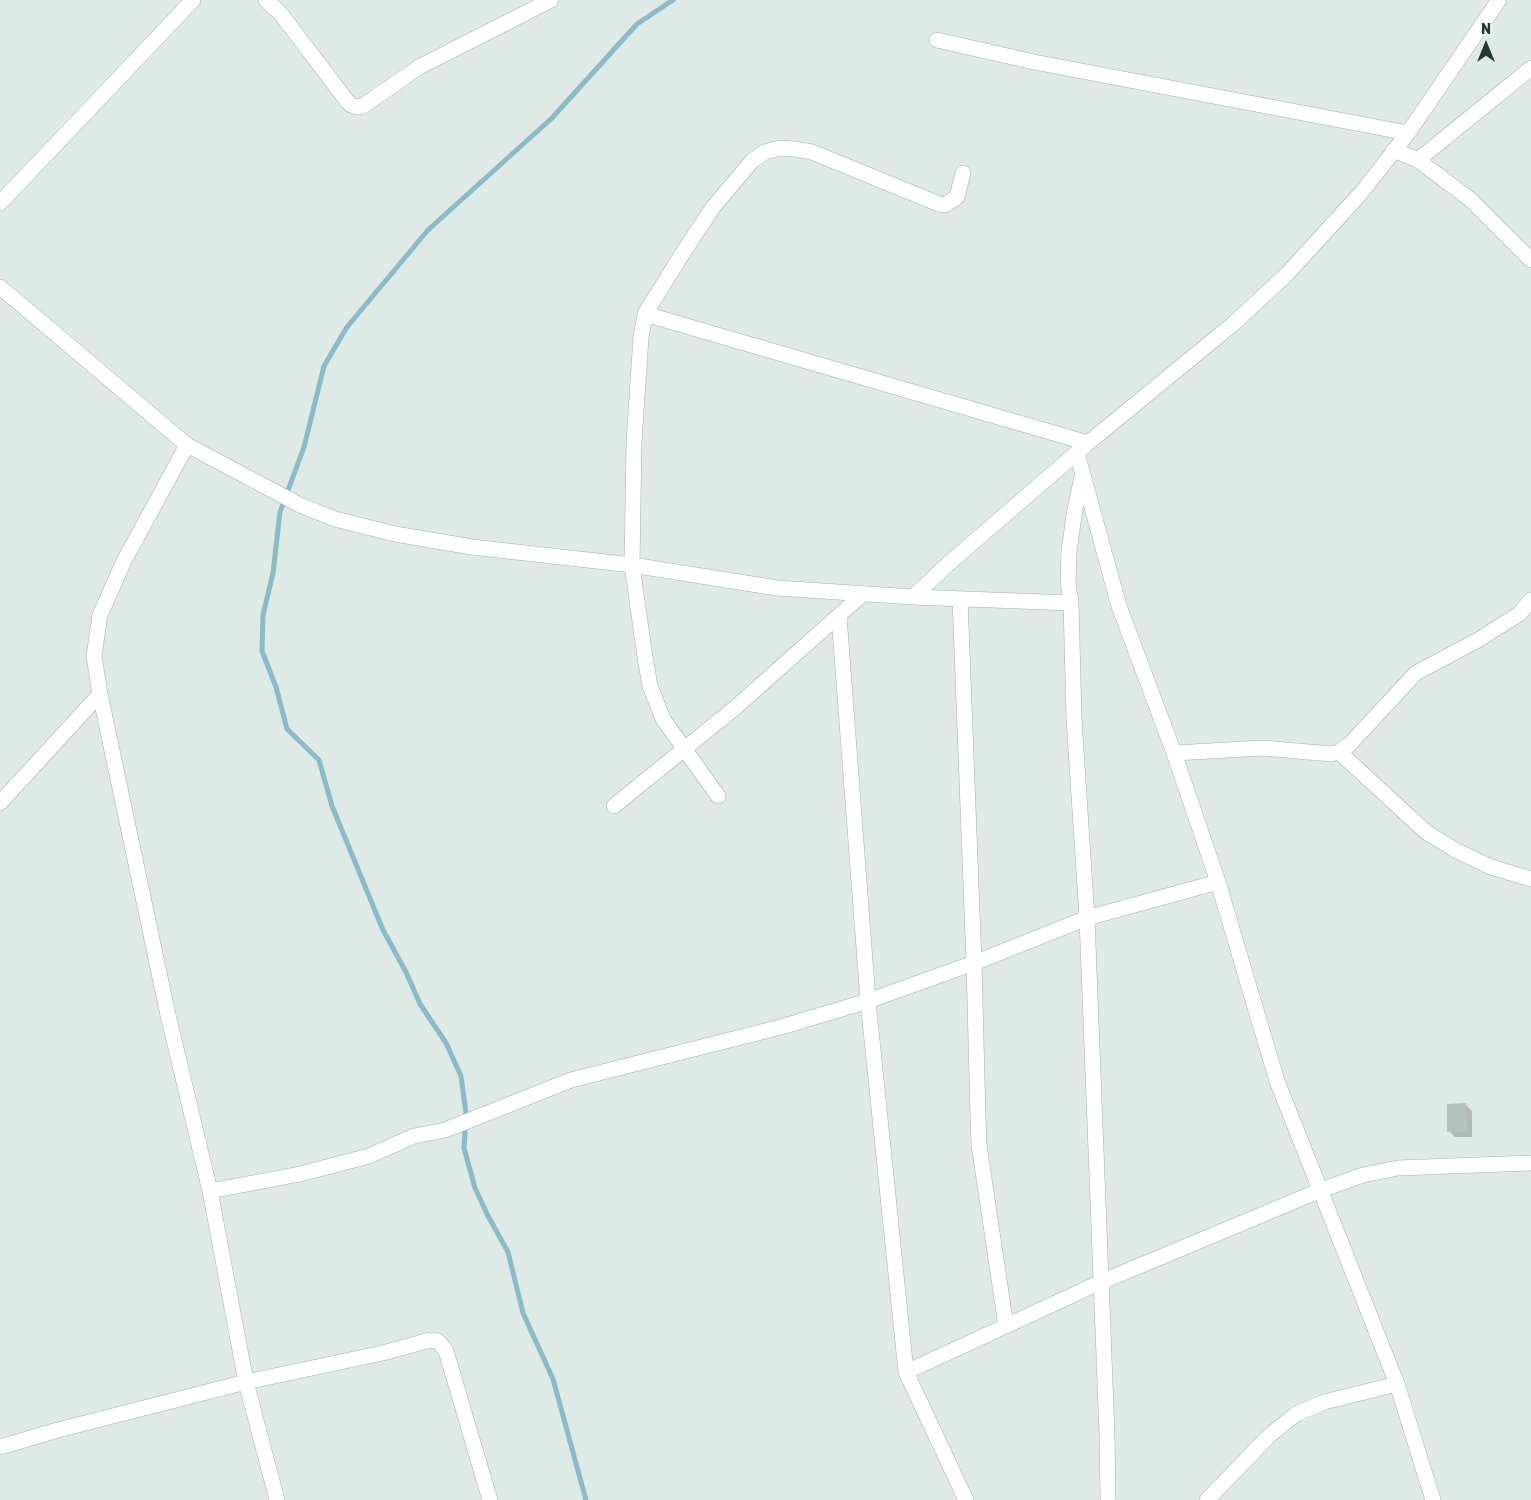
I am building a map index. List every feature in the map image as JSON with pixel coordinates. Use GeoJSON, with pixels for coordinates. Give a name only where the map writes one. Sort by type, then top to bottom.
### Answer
{"type":"FeatureCollection","features":[{"type":"Feature","properties":{"kind":"street"},"geometry":{"type":"LineString","coordinates":[[0,203],[193,0]]}},
{"type":"Feature","properties":{"kind":"street"},"geometry":{"type":"LineString","coordinates":[[266,0],[281,14],[346,101],[351,105],[357,106],[364,106],[419,67],[551,0]]}},
{"type":"Feature","properties":{"kind":"street"},"geometry":{"type":"LineString","coordinates":[[912,597],[1083,448],[1233,324],[1286,275],[1361,193],[1408,133],[1499,0]]}},
{"type":"Feature","properties":{"kind":"street"},"geometry":{"type":"LineString","coordinates":[[937,40],[1034,62],[1408,133]]}},
{"type":"Feature","properties":{"kind":"street"},"geometry":{"type":"LineString","coordinates":[[1418,160],[1531,68]]}},
{"type":"Feature","properties":{"kind":"street"},"geometry":{"type":"LineString","coordinates":[[718,796],[663,718],[650,686],[632,565],[634,442],[641,337],[645,314],[684,250],[714,206],[752,161],[765,152],[779,148],[812,152],[939,204],[945,204],[957,197],[963,173]]}},
{"type":"Feature","properties":{"kind":"street"},"geometry":{"type":"LineString","coordinates":[[1394,150],[1418,160],[1471,200],[1531,260]]}},
{"type":"Feature","properties":{"kind":"street"},"geometry":{"type":"LineString","coordinates":[[0,287],[187,445],[267,488],[335,519],[395,534],[472,547],[632,565],[777,588],[912,597],[1071,603]]}},
{"type":"Feature","properties":{"kind":"street"},"geometry":{"type":"LineString","coordinates":[[645,314],[1083,448]]}},
{"type":"Feature","properties":{"kind":"street"},"geometry":{"type":"LineString","coordinates":[[187,445],[124,561],[100,615],[94,656],[100,694],[168,1015],[210,1191],[246,1382],[277,1500]]}},
{"type":"Feature","properties":{"kind":"street"},"geometry":{"type":"LineString","coordinates":[[1083,448],[1082,475],[1069,551],[1068,583],[1071,603],[1074,719],[1087,918],[1108,1500]]}},
{"type":"Feature","properties":{"kind":"street"},"geometry":{"type":"LineString","coordinates":[[1082,475],[1119,606],[1174,753],[1218,882],[1277,1081],[1397,1384],[1433,1500]]}},
{"type":"Feature","properties":{"kind":"street"},"geometry":{"type":"LineString","coordinates":[[614,806],[672,757],[685,749],[736,707],[863,594]]}},
{"type":"Feature","properties":{"kind":"street"},"geometry":{"type":"LineString","coordinates":[[960,599],[980,1146],[1006,1326]]}},
{"type":"Feature","properties":{"kind":"street"},"geometry":{"type":"LineString","coordinates":[[1174,753],[1262,748],[1331,754],[1339,752],[1349,745],[1416,673],[1478,640],[1519,614],[1531,600]]}},
{"type":"Feature","properties":{"kind":"street"},"geometry":{"type":"LineString","coordinates":[[839,616],[868,1001],[906,1372],[966,1500]]}},
{"type":"Feature","properties":{"kind":"street"},"geometry":{"type":"LineString","coordinates":[[0,803],[100,694]]}},
{"type":"Feature","properties":{"kind":"street"},"geometry":{"type":"LineString","coordinates":[[1339,752],[1426,832],[1455,850],[1490,867],[1531,879]]}},
{"type":"Feature","properties":{"kind":"street"},"geometry":{"type":"LineString","coordinates":[[210,1191],[300,1174],[369,1156],[414,1136],[445,1130],[572,1080],[781,1027],[868,1001],[974,963],[1087,918],[1218,882]]}},
{"type":"Feature","properties":{"kind":"street"},"geometry":{"type":"LineString","coordinates":[[906,1372],[1101,1282],[1321,1190],[1363,1175],[1398,1168],[1531,1163]]}},
{"type":"Feature","properties":{"kind":"street"},"geometry":{"type":"LineString","coordinates":[[0,1447],[58,1430],[246,1382],[383,1353],[424,1341],[438,1341],[446,1351],[490,1500]]}},
{"type":"Feature","properties":{"kind":"street"},"geometry":{"type":"LineString","coordinates":[[1207,1500],[1270,1435],[1296,1414],[1324,1402],[1397,1384]]}},
{"type":"Feature","properties":{"kind":"building"},"geometry":{"type":"Polygon","coordinates":[[[1466,1103],[1467,1131],[1447,1132],[1447,1104],[1466,1103]]]}},
{"type":"Feature","properties":{"kind":"waterway"},"geometry":{"type":"LineString","coordinates":[[586,1500],[553,1379],[523,1313],[508,1252],[475,1188],[464,1148],[466,1113],[461,1076],[446,1043],[420,1004],[406,972],[383,930],[332,806],[319,760],[287,729],[276,687],[262,651],[263,615],[273,573],[280,512],[304,447],[324,366],[347,327],[428,230],[552,118],[637,24],[673,0]]}}]}
